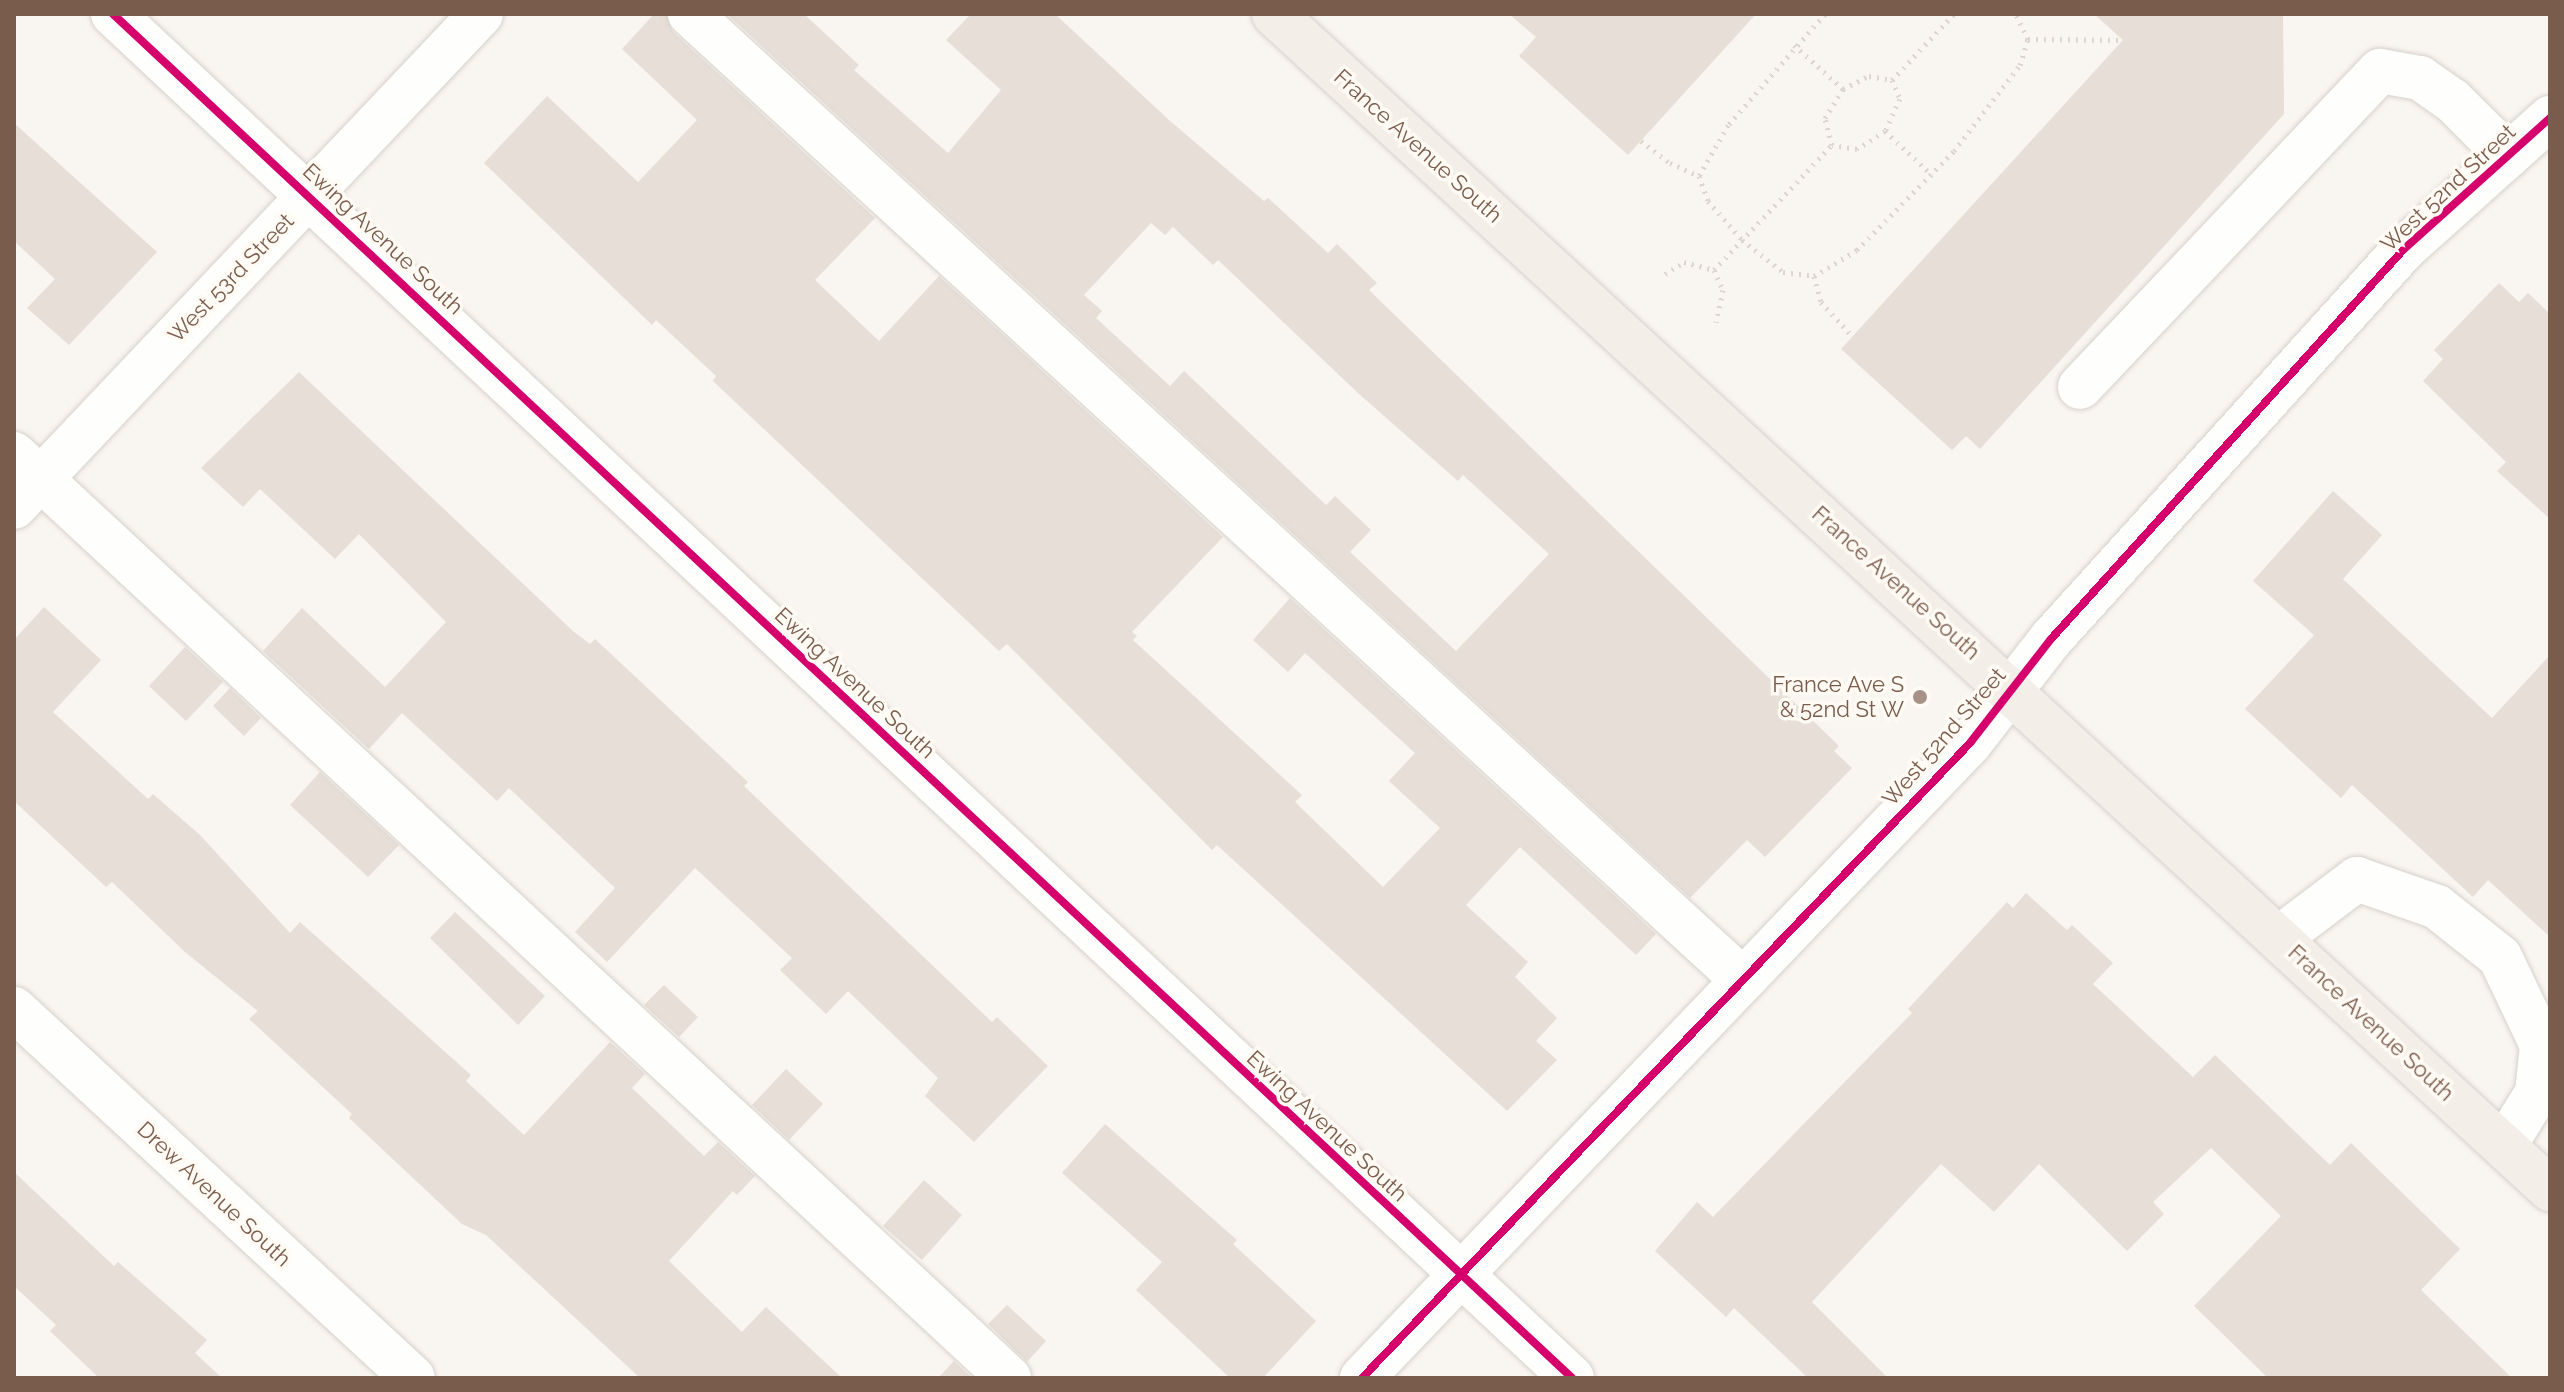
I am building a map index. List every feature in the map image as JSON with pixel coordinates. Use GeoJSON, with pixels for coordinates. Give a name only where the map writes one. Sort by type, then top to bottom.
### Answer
{"type":"FeatureCollection","features":[{"type":"Feature","properties":{"kind":"main road","name":"France Avenue South"},"geometry":{"type":"LineString","coordinates":[[1274,14],[2011,689],[2550,1189]]}},
{"type":"Feature","properties":{"kind":"street","name":"Ewing Avenue South"},"geometry":{"type":"LineString","coordinates":[[113,14],[1572,1378]]}},
{"type":"Feature","properties":{"kind":"street","name":"West 53rd Street"},"geometry":{"type":"LineString","coordinates":[[23,480],[310,196],[481,14]]}},
{"type":"Feature","properties":{"kind":"street"},"geometry":{"type":"LineString","coordinates":[[690,14],[1743,980]]}},
{"type":"Feature","properties":{"kind":"street"},"geometry":{"type":"LineString","coordinates":[[2080,387],[2380,71],[2420,78],[2452,100],[2508,156]]}},
{"type":"Feature","properties":{"kind":"street","name":"West 52nd Street"},"geometry":{"type":"LineString","coordinates":[[1362,1378],[1970,743],[2011,689],[2404,249],[2550,118]]}},
{"type":"Feature","properties":{"kind":"street"},"geometry":{"type":"LineString","coordinates":[[23,480],[1009,1378]]}},
{"type":"Feature","properties":{"kind":"street"},"geometry":{"type":"LineString","coordinates":[[2279,938],[2357,879],[2437,907],[2500,957],[2542,1045],[2537,1093],[2504,1146]]}},
{"type":"Feature","properties":{"kind":"street","name":"Drew Avenue South"},"geometry":{"type":"LineString","coordinates":[[14,1009],[413,1378]]}},
{"type":"Feature","properties":{"kind":"path"},"geometry":{"type":"LineString","coordinates":[[1699,176],[1728,125],[1794,45],[1825,14]]}},
{"type":"Feature","properties":{"kind":"path"},"geometry":{"type":"LineString","coordinates":[[1892,80],[1954,14]]}},
{"type":"Feature","properties":{"kind":"path"},"geometry":{"type":"LineString","coordinates":[[1641,141],[1670,163],[1699,176],[1708,201],[1742,240],[1783,272],[1814,276],[1857,250],[1932,175],[2020,65],[2028,39],[2016,14]]}},
{"type":"Feature","properties":{"kind":"path"},"geometry":{"type":"LineString","coordinates":[[2028,39],[2123,40]]}},
{"type":"Feature","properties":{"kind":"path"},"geometry":{"type":"LineString","coordinates":[[1794,45],[1843,89]]}},
{"type":"Feature","properties":{"kind":"path"},"geometry":{"type":"LineString","coordinates":[[1832,145],[1825,118],[1843,89],[1869,76],[1892,80]]}},
{"type":"Feature","properties":{"kind":"path"},"geometry":{"type":"LineString","coordinates":[[1832,145],[1857,149],[1885,131],[1900,99],[1892,80]]}},
{"type":"Feature","properties":{"kind":"path"},"geometry":{"type":"LineString","coordinates":[[1885,131],[1932,175]]}},
{"type":"Feature","properties":{"kind":"path"},"geometry":{"type":"LineString","coordinates":[[1714,270],[1832,145]]}},
{"type":"Feature","properties":{"kind":"path"},"geometry":{"type":"LineString","coordinates":[[1665,274],[1684,262],[1714,270]]}},
{"type":"Feature","properties":{"kind":"path"},"geometry":{"type":"LineString","coordinates":[[1714,270],[1723,290],[1716,322]]}},
{"type":"Feature","properties":{"kind":"path"},"geometry":{"type":"LineString","coordinates":[[1814,276],[1821,302],[1852,336]]}},
{"type":"Feature","properties":{"kind":"building"},"geometry":{"type":"Polygon","coordinates":[[[654,14],[666,14],[673,32],[875,218],[815,280],[879,341],[939,276],[1223,537],[1132,632],[1137,636],[1133,640],[1302,795],[1295,802],[1383,887],[1440,828],[1389,781],[1415,753],[1305,653],[1288,672],[1253,640],[1290,598],[1656,934],[1636,955],[1520,847],[1466,905],[1528,962],[1515,977],[1557,1018],[1536,1041],[1557,1060],[1507,1111],[1217,845],[1212,850],[1007,644],[999,651],[713,381],[716,376],[656,320],[652,325],[484,163],[547,96],[638,182],[697,120],[622,49],[654,14]]]}},
{"type":"Feature","properties":{"kind":"building"},"geometry":{"type":"Polygon","coordinates":[[[727,14],[804,14],[859,65],[854,70],[948,153],[1001,90],[946,40],[971,14],[1055,14],[1169,120],[1264,201],[1268,198],[1328,253],[1337,244],[1377,283],[1369,290],[1839,746],[1834,751],[1852,768],[1765,857],[1747,840],[1690,898],[727,14]],[[1151,223],[1084,295],[1102,311],[1096,318],[1170,386],[1184,371],[1326,505],[1335,496],[1371,530],[1350,552],[1456,651],[1549,554],[1463,475],[1458,481],[1358,393],[1218,260],[1213,265],[1173,227],[1165,235],[1151,223]]]}},
{"type":"Feature","properties":{"kind":"building"},"geometry":{"type":"Polygon","coordinates":[[[1509,14],[1756,14],[1628,155],[1519,56],[1536,37],[1509,14]]]}},
{"type":"Feature","properties":{"kind":"building"},"geometry":{"type":"Polygon","coordinates":[[[2094,14],[2283,14],[2284,114],[1980,449],[1966,436],[1952,450],[1841,349],[2123,40],[2094,14]]]}},
{"type":"Feature","properties":{"kind":"building"},"geometry":{"type":"Polygon","coordinates":[[[14,123],[157,252],[69,345],[27,308],[55,279],[14,241],[14,123]]]}},
{"type":"Feature","properties":{"kind":"building"},"geometry":{"type":"Polygon","coordinates":[[[2499,283],[2519,302],[2528,293],[2550,314],[2550,519],[2497,471],[2506,462],[2423,381],[2443,359],[2434,350],[2499,283]]]}},
{"type":"Feature","properties":{"kind":"building"},"geometry":{"type":"Polygon","coordinates":[[[299,372],[574,632],[590,644],[595,639],[748,782],[744,786],[992,1022],[997,1017],[1048,1066],[974,1142],[925,1096],[938,1078],[848,991],[826,1014],[780,970],[792,958],[695,868],[607,962],[575,932],[615,888],[509,788],[497,801],[402,713],[369,749],[263,651],[302,608],[385,687],[446,622],[359,534],[335,559],[260,489],[243,507],[201,468],[299,372]]]}},
{"type":"Feature","properties":{"kind":"building"},"geometry":{"type":"Polygon","coordinates":[[[2333,491],[2382,535],[2343,579],[2492,718],[2550,655],[2550,937],[2488,880],[2473,897],[2352,785],[2341,798],[2245,709],[2314,635],[2253,581],[2333,491]]]}},
{"type":"Feature","properties":{"kind":"building"},"geometry":{"type":"Polygon","coordinates":[[[44,607],[101,660],[53,712],[148,799],[153,794],[200,835],[290,933],[300,922],[471,1075],[466,1081],[524,1135],[610,1042],[645,1074],[632,1088],[704,1156],[718,1142],[755,1176],[737,1195],[733,1191],[669,1261],[742,1332],[766,1307],[842,1378],[640,1378],[486,1235],[462,1224],[349,1118],[352,1114],[249,1019],[258,1011],[185,952],[112,882],[106,887],[14,801],[14,640],[44,607]]]}},
{"type":"Feature","properties":{"kind":"building"},"geometry":{"type":"Polygon","coordinates":[[[185,647],[223,682],[186,721],[149,686],[185,647]]]}},
{"type":"Feature","properties":{"kind":"building"},"geometry":{"type":"Polygon","coordinates":[[[230,688],[261,718],[244,736],[213,706],[230,688]]]}},
{"type":"Feature","properties":{"kind":"building"},"geometry":{"type":"Polygon","coordinates":[[[320,772],[399,845],[368,877],[290,805],[320,772]]]}},
{"type":"Feature","properties":{"kind":"building"},"geometry":{"type":"Polygon","coordinates":[[[2026,893],[2067,930],[2072,925],[2113,963],[2093,984],[2193,1077],[2215,1055],[2330,1165],[2351,1143],[2460,1249],[2421,1290],[2512,1378],[2268,1378],[2194,1306],[2281,1216],[2211,1148],[2153,1202],[2164,1214],[2127,1251],[2039,1164],[1994,1212],[1941,1164],[1812,1302],[1888,1378],[1808,1378],[1734,1308],[1726,1317],[1655,1251],[1697,1202],[1713,1217],[1912,1013],[1908,1009],[2007,902],[2013,908],[2026,893]]]}},
{"type":"Feature","properties":{"kind":"building"},"geometry":{"type":"Polygon","coordinates":[[[455,912],[545,996],[518,1025],[430,938],[455,912]]]}},
{"type":"Feature","properties":{"kind":"building"},"geometry":{"type":"Polygon","coordinates":[[[664,985],[698,1017],[679,1037],[644,1005],[664,985]]]}},
{"type":"Feature","properties":{"kind":"building"},"geometry":{"type":"Polygon","coordinates":[[[786,1069],[823,1104],[789,1140],[752,1105],[786,1069]]]}},
{"type":"Feature","properties":{"kind":"building"},"geometry":{"type":"Polygon","coordinates":[[[1105,1124],[1237,1240],[1233,1244],[1316,1321],[1263,1378],[1230,1378],[1136,1290],[1162,1262],[1062,1173],[1105,1124]]]}},
{"type":"Feature","properties":{"kind":"building"},"geometry":{"type":"Polygon","coordinates":[[[14,1172],[114,1266],[118,1262],[207,1340],[195,1353],[222,1378],[99,1378],[50,1331],[56,1325],[14,1286],[14,1172]]]}},
{"type":"Feature","properties":{"kind":"building"},"geometry":{"type":"Polygon","coordinates":[[[924,1180],[962,1215],[922,1260],[883,1226],[924,1180]]]}},
{"type":"Feature","properties":{"kind":"building"},"geometry":{"type":"Polygon","coordinates":[[[1007,1305],[1046,1341],[1027,1362],[988,1324],[1007,1305]]]}},
{"type":"Feature","properties":{"kind":"building"},"geometry":{"type":"Polygon","coordinates":[[[954,1361],[972,1378],[938,1378],[954,1361]]]}},
{"type":"Feature","properties":{"kind":"cycle path"},"geometry":{"type":"LineString","coordinates":[[113,14],[1572,1378]]}},
{"type":"Feature","properties":{"kind":"cycle path"},"geometry":{"type":"LineString","coordinates":[[1362,1378],[1970,743],[2051,639],[2404,249],[2550,118]]}},
{"type":"Feature","properties":{"kind":"place","name":"France Ave S & 52nd St W"},"geometry":{"type":"Point","coordinates":[1920,697]}}]}
